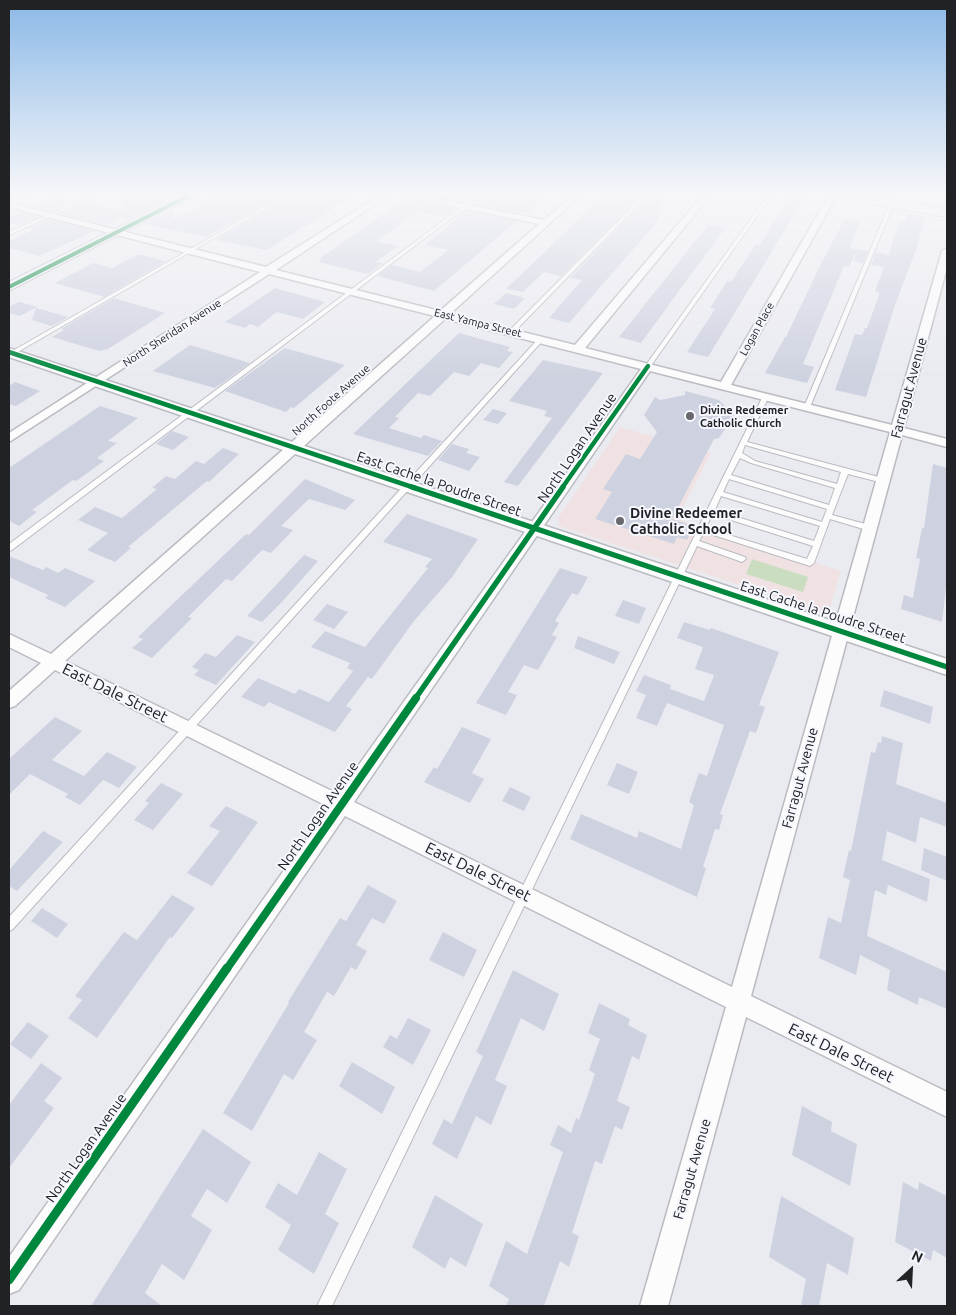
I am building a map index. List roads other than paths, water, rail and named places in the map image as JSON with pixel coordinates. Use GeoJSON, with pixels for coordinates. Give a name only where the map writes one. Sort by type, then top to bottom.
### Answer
{"type":"FeatureCollection","features":[{"type":"Feature","properties":{"kind":"main road"},"geometry":{"type":"LineString","coordinates":[[9,287],[70,256]]}},
{"type":"Feature","properties":{"kind":"street","name":"East Yampa Street"},"geometry":{"type":"LineString","coordinates":[[212,256],[947,442]]}},
{"type":"Feature","properties":{"kind":"street","name":"North Sheridan Avenue"},"geometry":{"type":"LineString","coordinates":[[9,438],[290,256]]}},
{"type":"Feature","properties":{"kind":"street","name":"North Foote Avenue"},"geometry":{"type":"LineString","coordinates":[[9,701],[508,256]]}},
{"type":"Feature","properties":{"kind":"street"},"geometry":{"type":"LineString","coordinates":[[579,348],[655,256]]}},
{"type":"Feature","properties":{"kind":"street","name":"Logan Place"},"geometry":{"type":"LineString","coordinates":[[725,386],[798,256]]}},
{"type":"Feature","properties":{"kind":"street","name":"Farragut Avenue"},"geometry":{"type":"LineString","coordinates":[[654,1306],[945,256]]}},
{"type":"Feature","properties":{"kind":"street","name":"East Cache la Poudre Street"},"geometry":{"type":"LineString","coordinates":[[10,353],[947,667]]}},
{"type":"Feature","properties":{"kind":"street","name":"North Logan Avenue"},"geometry":{"type":"LineString","coordinates":[[9,1280],[341,804],[536,530],[648,366]]}},
{"type":"Feature","properties":{"kind":"street","name":"East Dale Street"},"geometry":{"type":"LineString","coordinates":[[9,640],[947,1105]]}},
{"type":"Feature","properties":{"kind":"lane"},"geometry":{"type":"LineString","coordinates":[[10,353],[180,256]]}},
{"type":"Feature","properties":{"kind":"lane"},"geometry":{"type":"LineString","coordinates":[[9,548],[397,256]]}},
{"type":"Feature","properties":{"kind":"lane"},"geometry":{"type":"LineString","coordinates":[[512,331],[586,256]]}},
{"type":"Feature","properties":{"kind":"lane"},"geometry":{"type":"LineString","coordinates":[[648,366],[726,256]]}},
{"type":"Feature","properties":{"kind":"lane"},"geometry":{"type":"LineString","coordinates":[[807,407],[870,256]]}},
{"type":"Feature","properties":{"kind":"lane"},"geometry":{"type":"LineString","coordinates":[[9,925],[541,339]]}},
{"type":"Feature","properties":{"kind":"lane"},"geometry":{"type":"LineString","coordinates":[[324,1306],[766,396]]}},
{"type":"Feature","properties":{"kind":"lane"},"geometry":{"type":"LineString","coordinates":[[744,443],[883,482]]}},
{"type":"Feature","properties":{"kind":"lane"},"geometry":{"type":"LineString","coordinates":[[738,454],[753,462],[839,488]]}},
{"type":"Feature","properties":{"kind":"lane"},"geometry":{"type":"LineString","coordinates":[[702,529],[810,563],[845,471]]}},
{"type":"Feature","properties":{"kind":"lane"},"geometry":{"type":"LineString","coordinates":[[728,476],[831,508]]}},
{"type":"Feature","properties":{"kind":"lane"},"geometry":{"type":"LineString","coordinates":[[720,493],[825,526]]}},
{"type":"Feature","properties":{"kind":"lane"},"geometry":{"type":"LineString","coordinates":[[711,511],[817,545]]}},
{"type":"Feature","properties":{"kind":"lane"},"geometry":{"type":"LineString","coordinates":[[828,516],[870,528]]}},
{"type":"Feature","properties":{"kind":"lane"},"geometry":{"type":"LineString","coordinates":[[696,543],[742,559]]}},
{"type":"Feature","properties":{"kind":"place","name":"Divine Redeemer Catholic Church"},"geometry":{"type":"Point","coordinates":[690,416]}},
{"type":"Feature","properties":{"kind":"place","name":"Divine Redeemer Catholic School"},"geometry":{"type":"Point","coordinates":[620,521]}}]}
